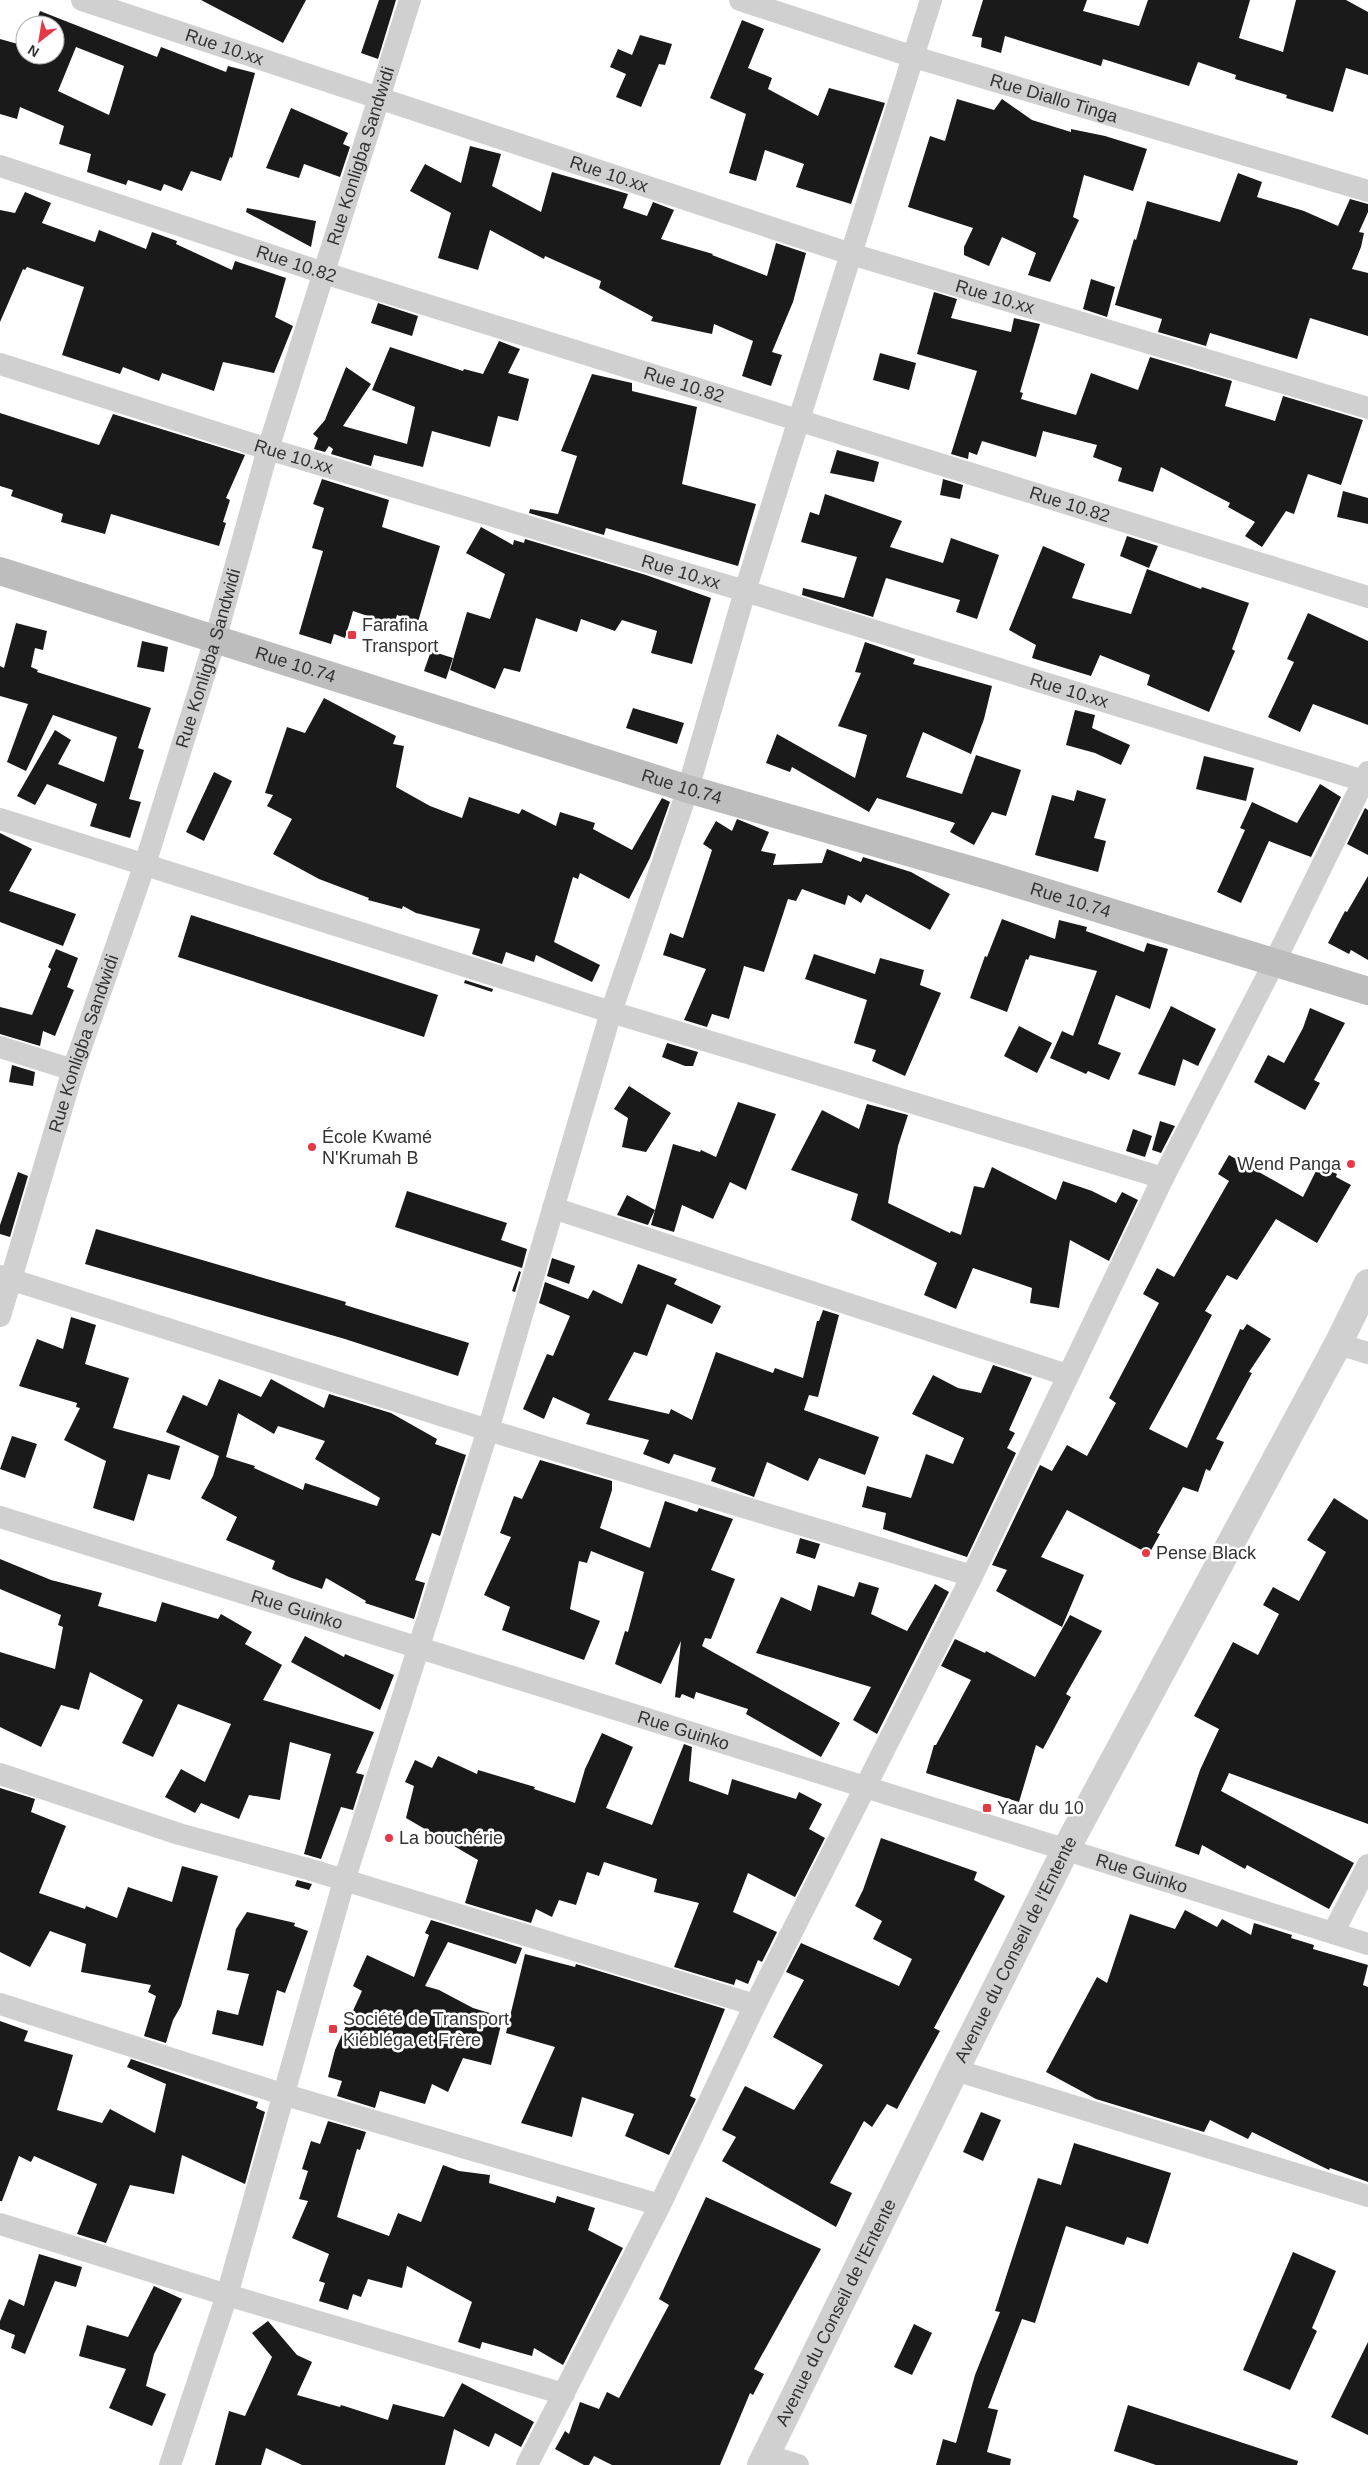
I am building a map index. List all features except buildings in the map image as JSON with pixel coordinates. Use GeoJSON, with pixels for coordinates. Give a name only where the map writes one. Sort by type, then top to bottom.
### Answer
{"type":"FeatureCollection","features":[{"type":"Feature","properties":{"kind":"main road","name":"Rue 10.74"},"geometry":{"type":"LineString","coordinates":[[0,571],[688,789],[1368,990]]}},
{"type":"Feature","properties":{"kind":"street","name":"Rue 10.xx"},"geometry":{"type":"LineString","coordinates":[[82,0],[851,254],[1368,408]]}},
{"type":"Feature","properties":{"kind":"street","name":"Rue Konligba Sandwidi"},"geometry":{"type":"LineString","coordinates":[[0,1316],[5,1277],[73,1070],[145,864],[215,640],[268,449],[410,0]]}},
{"type":"Feature","properties":{"kind":"street","name":"Rue Diallo Tinga"},"geometry":{"type":"LineString","coordinates":[[740,0],[914,57],[1368,192]]}},
{"type":"Feature","properties":{"kind":"street"},"geometry":{"type":"LineString","coordinates":[[170,2465],[226,2294],[344,1881],[417,1646],[488,1430],[611,1012],[688,789],[745,591],[931,0]]}},
{"type":"Feature","properties":{"kind":"street","name":"Rue 10.82"},"geometry":{"type":"LineString","coordinates":[[0,166],[324,273],[1368,597]]}},
{"type":"Feature","properties":{"kind":"street","name":"Rue 10.xx"},"geometry":{"type":"LineString","coordinates":[[0,364],[268,449],[1366,777]]}},
{"type":"Feature","properties":{"kind":"street"},"geometry":{"type":"LineString","coordinates":[[527,2465],[660,2205],[755,2006],[972,1576],[1163,1178],[1275,961],[1366,777]]}},
{"type":"Feature","properties":{"kind":"street"},"geometry":{"type":"LineString","coordinates":[[0,819],[611,1012],[1163,1178]]}},
{"type":"Feature","properties":{"kind":"street"},"geometry":{"type":"LineString","coordinates":[[0,1047],[73,1070]]}},
{"type":"Feature","properties":{"kind":"street"},"geometry":{"type":"LineString","coordinates":[[553,1208],[1067,1375]]}},
{"type":"Feature","properties":{"kind":"street"},"geometry":{"type":"LineString","coordinates":[[5,1277],[488,1430],[972,1576]]}},
{"type":"Feature","properties":{"kind":"street","name":"Avenue du Conseil de l'Entente"},"geometry":{"type":"LineString","coordinates":[[764,2460],[955,2070],[1066,1849],[1338,1344],[1368,1283]]}},
{"type":"Feature","properties":{"kind":"street"},"geometry":{"type":"LineString","coordinates":[[1338,1344],[1368,1353]]}},
{"type":"Feature","properties":{"kind":"street","name":"Rue Guinko"},"geometry":{"type":"LineString","coordinates":[[0,1517],[1368,1944]]}},
{"type":"Feature","properties":{"kind":"street"},"geometry":{"type":"LineString","coordinates":[[0,1774],[179,1834],[344,1881],[755,2006]]}},
{"type":"Feature","properties":{"kind":"street"},"geometry":{"type":"LineString","coordinates":[[1333,1933],[1368,1865]]}},
{"type":"Feature","properties":{"kind":"street"},"geometry":{"type":"LineString","coordinates":[[0,2004],[282,2094],[660,2205]]}},
{"type":"Feature","properties":{"kind":"street"},"geometry":{"type":"LineString","coordinates":[[955,2070],[1368,2196]]}},
{"type":"Feature","properties":{"kind":"street"},"geometry":{"type":"LineString","coordinates":[[0,2224],[226,2294],[564,2394]]}},
{"type":"Feature","properties":{"kind":"street"},"geometry":{"type":"LineString","coordinates":[[764,2460],[798,2465]]}},
{"type":"Feature","properties":{"kind":"place","name":"Farafina Transport"},"geometry":{"type":"Point","coordinates":[352,635]}},
{"type":"Feature","properties":{"kind":"place","name":"École Kwamé N'Krumah B"},"geometry":{"type":"Point","coordinates":[312,1147]}},
{"type":"Feature","properties":{"kind":"place","name":"Wend Panga"},"geometry":{"type":"Point","coordinates":[1351,1164]}},
{"type":"Feature","properties":{"kind":"place","name":"Pense Black"},"geometry":{"type":"Point","coordinates":[1146,1553]}},
{"type":"Feature","properties":{"kind":"place","name":"Yaar du 10"},"geometry":{"type":"Point","coordinates":[987,1808]}},
{"type":"Feature","properties":{"kind":"place","name":"La bouchérie"},"geometry":{"type":"Point","coordinates":[389,1838]}},
{"type":"Feature","properties":{"kind":"place","name":"Société de Transport Kiébléga et Frère"},"geometry":{"type":"Point","coordinates":[333,2029]}}]}
